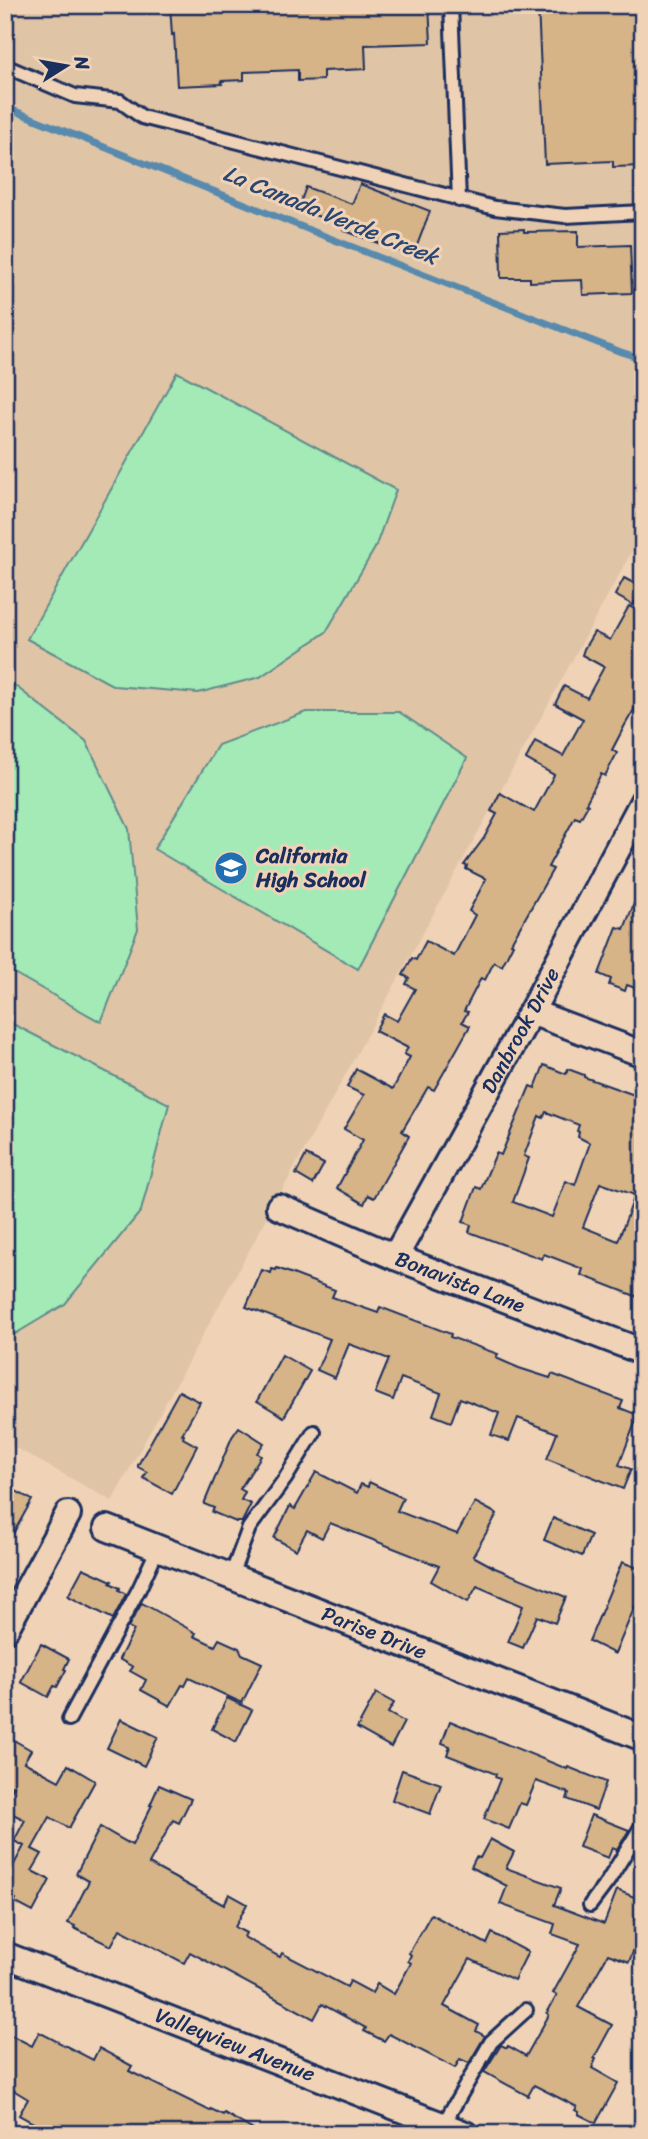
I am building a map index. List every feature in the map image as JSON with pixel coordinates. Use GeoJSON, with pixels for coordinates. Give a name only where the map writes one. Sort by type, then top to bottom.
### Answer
{"type":"FeatureCollection","features":[{"type":"Feature","properties":{"kind":"street","name":"Danbrook Drive"},"geometry":{"type":"LineString","coordinates":[[395,1257],[531,1012],[643,801]]}},
{"type":"Feature","properties":{"kind":"street"},"geometry":{"type":"LineString","coordinates":[[531,1012],[643,1054]]}},
{"type":"Feature","properties":{"kind":"street","name":"Bonavista Lane"},"geometry":{"type":"LineString","coordinates":[[279,1207],[395,1257],[643,1352]]}},
{"type":"Feature","properties":{"kind":"street"},"geometry":{"type":"LineString","coordinates":[[5,1630],[68,1514]]}},
{"type":"Feature","properties":{"kind":"street","name":"Parise Drive"},"geometry":{"type":"LineString","coordinates":[[107,1528],[643,1738]]}},
{"type":"Feature","properties":{"kind":"street","name":"Valleyview Avenue"},"geometry":{"type":"LineString","coordinates":[[5,1955],[454,2129]]}},
{"type":"Feature","properties":{"kind":"lane"},"geometry":{"type":"LineString","coordinates":[[451,5],[459,200]]}},
{"type":"Feature","properties":{"kind":"lane"},"geometry":{"type":"LineString","coordinates":[[5,66],[75,96],[120,101],[142,117],[459,200],[530,214],[565,216],[643,212]]}},
{"type":"Feature","properties":{"kind":"lane"},"geometry":{"type":"LineString","coordinates":[[232,1576],[249,1528],[285,1479],[314,1432]]}},
{"type":"Feature","properties":{"kind":"lane"},"geometry":{"type":"LineString","coordinates":[[69,1719],[158,1548]]}},
{"type":"Feature","properties":{"kind":"lane"},"geometry":{"type":"LineString","coordinates":[[590,1905],[643,1824]]}},
{"type":"Feature","properties":{"kind":"lane"},"geometry":{"type":"LineString","coordinates":[[454,2129],[491,2042],[526,2010]]}},
{"type":"Feature","properties":{"kind":"shaded area","name":"California High School"},"geometry":{"type":"Polygon","coordinates":[[[5,5],[643,5],[643,531],[112,1501],[5,1442],[5,5]]]}},
{"type":"Feature","properties":{"kind":"green space"},"geometry":{"type":"Polygon","coordinates":[[[177,372],[396,490],[375,548],[326,632],[260,677],[198,693],[114,686],[27,639],[177,372]]]}},
{"type":"Feature","properties":{"kind":"green space"},"geometry":{"type":"Polygon","coordinates":[[[5,678],[86,741],[129,829],[138,929],[101,1022],[5,968],[5,678]]]}},
{"type":"Feature","properties":{"kind":"green space"},"geometry":{"type":"Polygon","coordinates":[[[306,712],[399,712],[467,758],[358,969],[154,849],[218,745],[306,712]]]}},
{"type":"Feature","properties":{"kind":"green space"},"geometry":{"type":"Polygon","coordinates":[[[5,1020],[169,1104],[141,1211],[65,1304],[5,1340],[5,1020]]]}},
{"type":"Feature","properties":{"kind":"building"},"geometry":{"type":"Polygon","coordinates":[[[170,5],[429,5],[431,43],[365,45],[366,69],[323,71],[323,80],[298,81],[298,70],[244,72],[244,80],[177,86],[170,5]]]}},
{"type":"Feature","properties":{"kind":"building"},"geometry":{"type":"Polygon","coordinates":[[[538,5],[643,5],[643,166],[613,167],[613,161],[545,164],[538,5]]]}},
{"type":"Feature","properties":{"kind":"building"},"geometry":{"type":"Polygon","coordinates":[[[360,184],[430,211],[413,256],[343,230],[344,226],[298,209],[306,187],[352,204],[360,184]]]}},
{"type":"Feature","properties":{"kind":"building"},"geometry":{"type":"Polygon","coordinates":[[[524,229],[524,232],[578,231],[578,247],[630,245],[632,293],[583,295],[582,280],[530,282],[530,278],[501,278],[500,230],[524,229]]]}},
{"type":"Feature","properties":{"kind":"building"},"geometry":{"type":"Polygon","coordinates":[[[624,578],[643,588],[633,605],[615,595],[624,578]]]}},
{"type":"Feature","properties":{"kind":"building"},"geometry":{"type":"Polygon","coordinates":[[[629,606],[643,613],[643,712],[635,708],[625,725],[612,750],[617,753],[605,776],[601,774],[586,803],[588,805],[580,819],[575,817],[548,867],[553,869],[511,943],[513,944],[502,966],[494,962],[485,980],[481,978],[464,1011],[468,1012],[462,1022],[470,1026],[434,1090],[428,1087],[402,1131],[409,1136],[374,1198],[368,1195],[364,1204],[337,1188],[363,1140],[344,1129],[364,1095],[347,1087],[356,1069],[393,1089],[410,1057],[404,1054],[408,1048],[375,1031],[384,1014],[397,1021],[415,989],[406,984],[409,978],[403,975],[412,958],[416,960],[426,941],[454,956],[475,915],[469,911],[486,879],[466,869],[467,866],[464,865],[484,838],[497,814],[491,811],[500,793],[534,812],[554,775],[526,759],[535,741],[563,756],[583,719],[555,704],[564,686],[587,698],[604,667],[582,655],[584,649],[594,632],[610,640],[629,606]]]}},
{"type":"Feature","properties":{"kind":"building"},"geometry":{"type":"Polygon","coordinates":[[[642,883],[643,975],[638,989],[627,985],[625,991],[609,985],[611,979],[599,974],[617,927],[624,929],[642,883]]]}},
{"type":"Feature","properties":{"kind":"building"},"geometry":{"type":"Polygon","coordinates":[[[544,1065],[566,1074],[568,1069],[643,1098],[643,1299],[581,1275],[583,1269],[544,1254],[542,1259],[469,1232],[471,1225],[463,1222],[476,1187],[481,1189],[496,1153],[501,1155],[530,1086],[535,1088],[544,1065]],[[546,1112],[543,1118],[539,1116],[524,1156],[529,1158],[513,1202],[552,1217],[566,1181],[575,1185],[590,1143],[578,1137],[579,1125],[546,1112]],[[600,1183],[583,1227],[618,1241],[635,1195],[600,1183]]]}},
{"type":"Feature","properties":{"kind":"building"},"geometry":{"type":"Polygon","coordinates":[[[306,1155],[324,1164],[313,1184],[296,1174],[306,1155]]]}},
{"type":"Feature","properties":{"kind":"building"},"geometry":{"type":"Polygon","coordinates":[[[277,1268],[335,1290],[332,1297],[378,1313],[380,1307],[498,1354],[496,1358],[519,1368],[550,1378],[552,1374],[623,1401],[620,1408],[638,1415],[619,1465],[631,1469],[623,1489],[547,1459],[557,1433],[518,1418],[509,1441],[491,1435],[499,1413],[460,1398],[451,1422],[433,1415],[441,1393],[401,1378],[393,1400],[375,1393],[389,1359],[349,1344],[335,1378],[317,1370],[330,1339],[246,1307],[262,1270],[271,1273],[272,1269],[277,1268]]]}},
{"type":"Feature","properties":{"kind":"building"},"geometry":{"type":"Polygon","coordinates":[[[282,1355],[310,1371],[284,1417],[257,1401],[282,1355]]]}},
{"type":"Feature","properties":{"kind":"building"},"geometry":{"type":"Polygon","coordinates":[[[179,1391],[200,1402],[182,1434],[183,1438],[197,1446],[172,1494],[143,1478],[147,1472],[138,1465],[179,1391]]]}},
{"type":"Feature","properties":{"kind":"building"},"geometry":{"type":"Polygon","coordinates":[[[239,1427],[264,1443],[257,1453],[261,1456],[240,1489],[245,1492],[241,1500],[251,1504],[242,1522],[236,1522],[212,1512],[214,1508],[204,1504],[232,1437],[239,1427]]]}},
{"type":"Feature","properties":{"kind":"building"},"geometry":{"type":"Polygon","coordinates":[[[316,1472],[357,1493],[361,1484],[368,1487],[369,1482],[403,1498],[397,1511],[457,1534],[475,1502],[497,1514],[473,1556],[495,1568],[566,1597],[555,1623],[537,1616],[523,1648],[508,1642],[523,1606],[477,1586],[468,1602],[431,1581],[439,1566],[330,1523],[322,1538],[307,1530],[296,1550],[274,1538],[290,1506],[295,1509],[316,1472]]]}},
{"type":"Feature","properties":{"kind":"building"},"geometry":{"type":"Polygon","coordinates":[[[5,1485],[32,1500],[5,1548],[5,1485]]]}},
{"type":"Feature","properties":{"kind":"building"},"geometry":{"type":"Polygon","coordinates":[[[553,1518],[591,1535],[582,1556],[544,1540],[553,1518]]]}},
{"type":"Feature","properties":{"kind":"building"},"geometry":{"type":"Polygon","coordinates":[[[622,1562],[643,1570],[643,1610],[635,1606],[615,1654],[589,1641],[622,1562]]]}},
{"type":"Feature","properties":{"kind":"building"},"geometry":{"type":"Polygon","coordinates":[[[83,1568],[112,1581],[110,1583],[126,1594],[113,1619],[68,1596],[83,1568]]]}},
{"type":"Feature","properties":{"kind":"building"},"geometry":{"type":"Polygon","coordinates":[[[142,1603],[196,1633],[194,1636],[215,1646],[219,1639],[262,1663],[242,1703],[189,1678],[170,1706],[141,1690],[146,1680],[130,1671],[133,1667],[119,1659],[134,1630],[128,1627],[142,1603]]]}},
{"type":"Feature","properties":{"kind":"building"},"geometry":{"type":"Polygon","coordinates":[[[41,1644],[69,1659],[57,1687],[54,1686],[48,1697],[21,1682],[41,1644]]]}},
{"type":"Feature","properties":{"kind":"building"},"geometry":{"type":"Polygon","coordinates":[[[376,1693],[394,1703],[388,1713],[404,1722],[391,1747],[357,1728],[376,1693]]]}},
{"type":"Feature","properties":{"kind":"building"},"geometry":{"type":"Polygon","coordinates":[[[227,1698],[252,1710],[236,1742],[212,1729],[227,1698]]]}},
{"type":"Feature","properties":{"kind":"building"},"geometry":{"type":"Polygon","coordinates":[[[121,1719],[158,1737],[144,1766],[107,1748],[121,1719]]]}},
{"type":"Feature","properties":{"kind":"building"},"geometry":{"type":"Polygon","coordinates":[[[450,1721],[606,1782],[596,1810],[567,1799],[569,1793],[536,1781],[526,1805],[520,1803],[509,1829],[484,1819],[500,1779],[495,1777],[496,1774],[447,1755],[450,1746],[442,1743],[450,1721]]]}},
{"type":"Feature","properties":{"kind":"building"},"geometry":{"type":"Polygon","coordinates":[[[5,1735],[31,1750],[24,1762],[59,1781],[68,1765],[95,1781],[69,1828],[50,1817],[32,1849],[42,1854],[32,1871],[50,1880],[33,1912],[14,1902],[16,1899],[5,1893],[5,1881],[24,1846],[14,1841],[25,1820],[5,1810],[5,1803],[14,1786],[12,1785],[5,1797],[5,1735]]]}},
{"type":"Feature","properties":{"kind":"building"},"geometry":{"type":"Polygon","coordinates":[[[402,1770],[441,1784],[430,1814],[392,1800],[402,1770]]]}},
{"type":"Feature","properties":{"kind":"building"},"geometry":{"type":"Polygon","coordinates":[[[159,1785],[191,1799],[179,1823],[173,1820],[149,1864],[224,1905],[229,1894],[247,1904],[235,1927],[246,1933],[244,1937],[280,1957],[282,1953],[347,1987],[350,1981],[372,1993],[377,1984],[394,1994],[411,1963],[408,1961],[411,1955],[409,1953],[431,1914],[487,1944],[492,1933],[528,1952],[514,1980],[470,1959],[444,2006],[479,2025],[476,2031],[485,2036],[469,2063],[460,2059],[455,2068],[389,2034],[384,2041],[322,2004],[314,2019],[190,1952],[184,1963],[120,1929],[111,1946],[68,1923],[89,1881],[76,1874],[100,1827],[132,1845],[159,1785]]]}},
{"type":"Feature","properties":{"kind":"building"},"geometry":{"type":"Polygon","coordinates":[[[591,1815],[629,1830],[617,1850],[612,1848],[608,1858],[579,1847],[591,1815]]]}},
{"type":"Feature","properties":{"kind":"building"},"geometry":{"type":"Polygon","coordinates":[[[490,1839],[514,1852],[506,1868],[561,1888],[554,1905],[604,1924],[617,1890],[642,1900],[634,1920],[643,1924],[643,1952],[634,1949],[629,1962],[608,1954],[578,2007],[612,2025],[594,2058],[596,2059],[592,2068],[618,2083],[596,2123],[578,2114],[575,2110],[577,2107],[534,2085],[528,2096],[484,2072],[501,2045],[526,2056],[549,2015],[547,2013],[557,1995],[553,1993],[580,1944],[552,1934],[555,1924],[500,1904],[507,1886],[471,1867],[476,1857],[480,1858],[490,1839]]]}},
{"type":"Feature","properties":{"kind":"building"},"geometry":{"type":"Polygon","coordinates":[[[5,2032],[32,2046],[39,2032],[93,2060],[99,2048],[132,2066],[129,2071],[210,2111],[211,2109],[223,2115],[224,2113],[260,2134],[30,2134],[35,2124],[19,2115],[28,2099],[5,2085],[5,2032]]]}},
{"type":"Feature","properties":{"kind":"waterway","name":"La Canada Verde Creek"},"geometry":{"type":"LineString","coordinates":[[5,107],[327,237],[643,359]]}},
{"type":"Feature","properties":{"kind":"place","name":"California High School"},"geometry":{"type":"Point","coordinates":[231,868]}}]}
